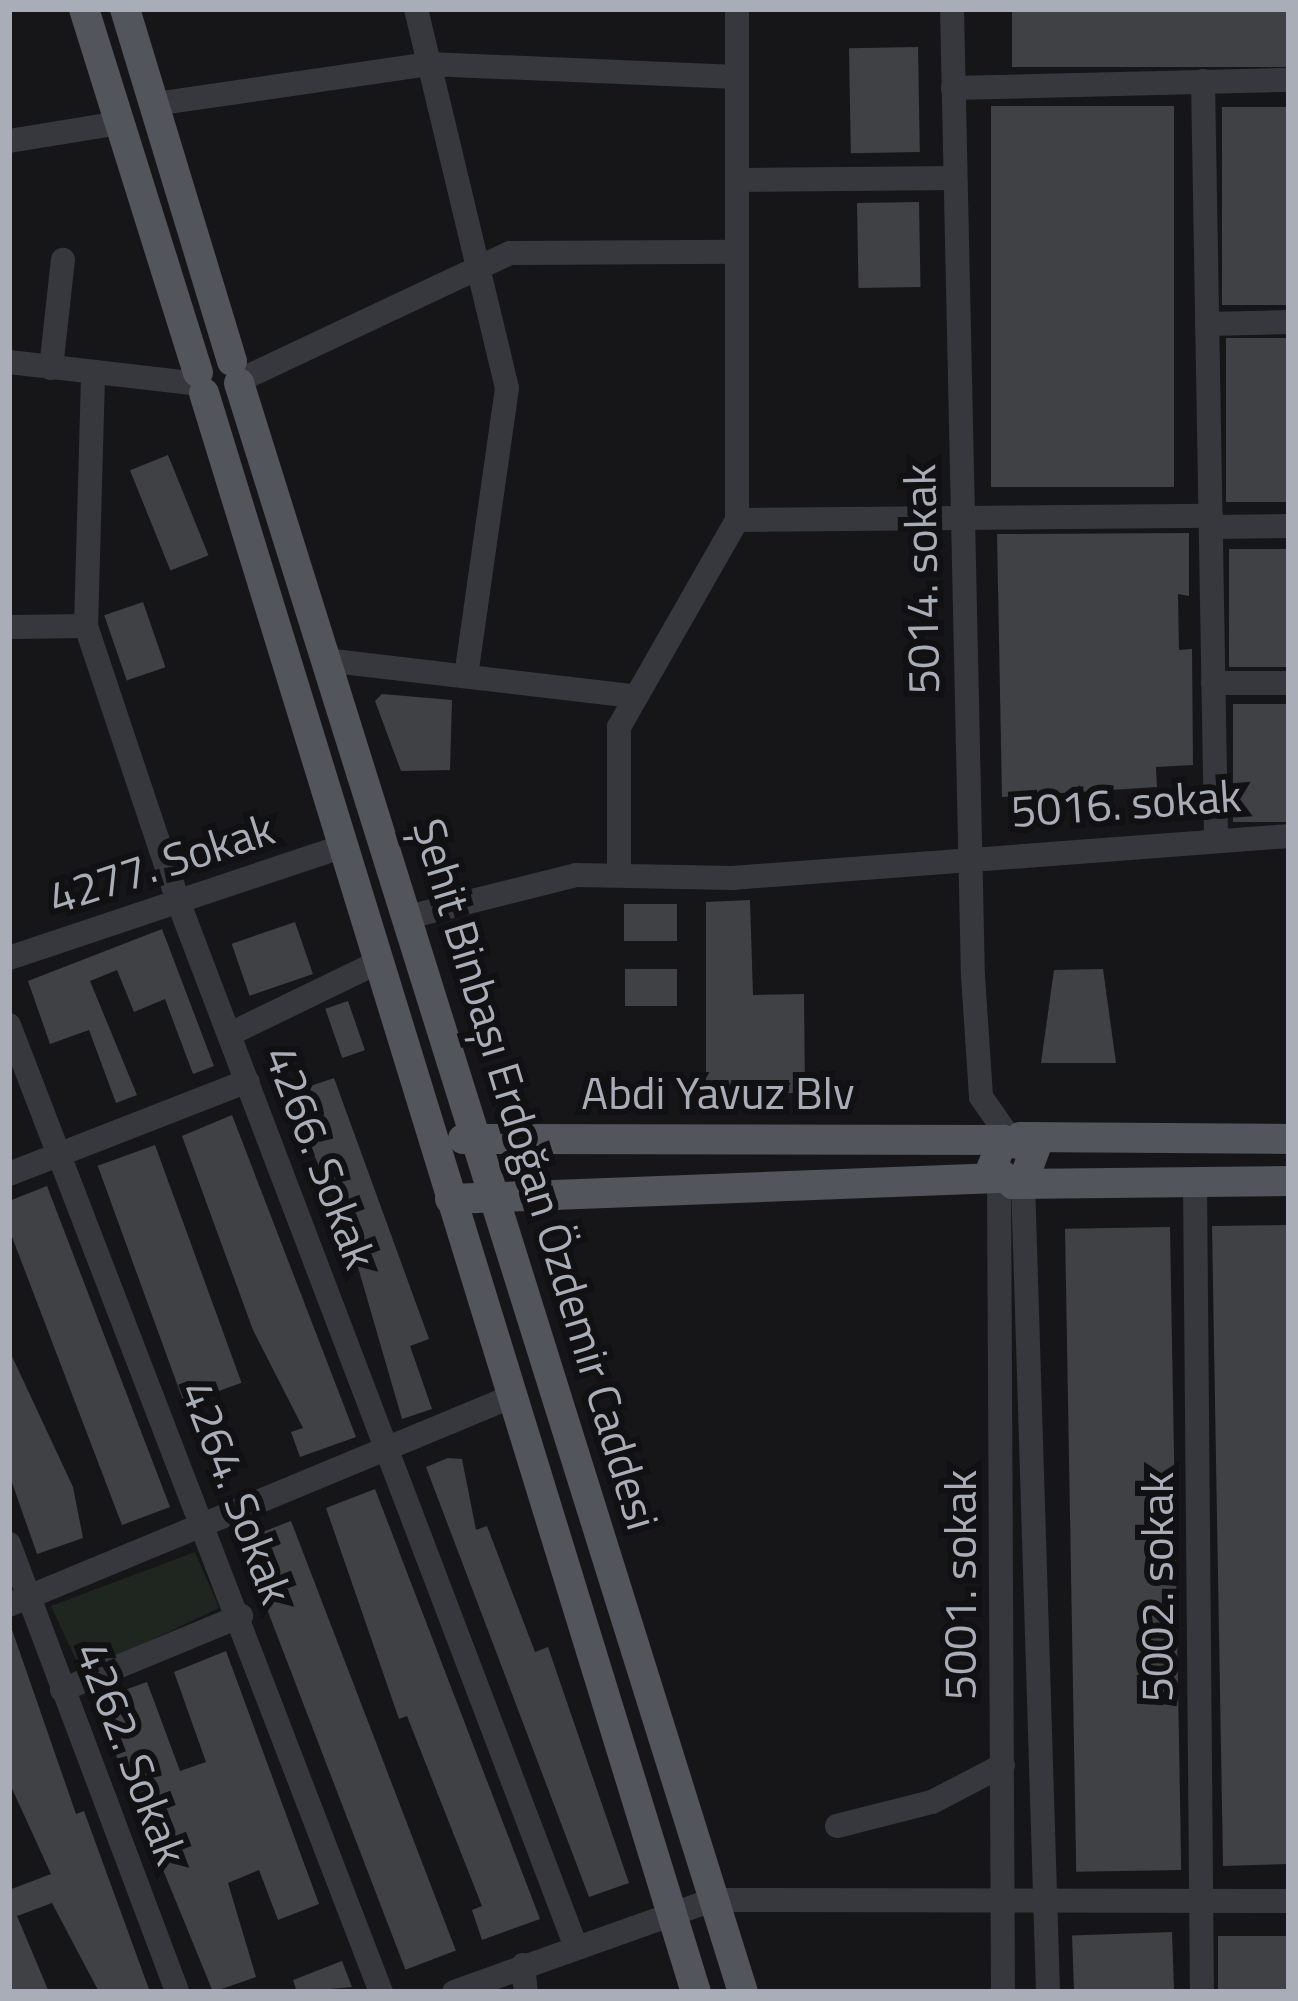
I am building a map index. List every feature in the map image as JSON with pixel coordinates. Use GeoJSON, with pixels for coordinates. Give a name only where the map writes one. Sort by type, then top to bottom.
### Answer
{"type":"FeatureCollection","features":[{"type":"Feature","properties":{"kind":"main road","name":"Şehit Binbaşı Erdoğan Özdemir Caddesi"},"geometry":{"type":"LineString","coordinates":[[84,9],[696,1992]]}},
{"type":"Feature","properties":{"kind":"main road","name":"Şehit Binbaşı Erdoğan Özdemir Caddesi"},"geometry":{"type":"LineString","coordinates":[[125,9],[325,660],[412,916],[743,1992]]}},
{"type":"Feature","properties":{"kind":"main road"},"geometry":{"type":"LineString","coordinates":[[200,384],[212,358],[236,372]]}},
{"type":"Feature","properties":{"kind":"main road","name":"Abdi Yavuz Blv"},"geometry":{"type":"LineString","coordinates":[[433,1145],[477,1136],[1289,1139]]}},
{"type":"Feature","properties":{"kind":"main road"},"geometry":{"type":"LineString","coordinates":[[1011,1138],[1037,1156],[1011,1180]]}},
{"type":"Feature","properties":{"kind":"main road","name":"Abdi Yavuz Blv"},"geometry":{"type":"LineString","coordinates":[[450,1199],[1011,1180],[1289,1181]]}},
{"type":"Feature","properties":{"kind":"street"},"geometry":{"type":"LineString","coordinates":[[416,9],[507,388],[466,676]]}},
{"type":"Feature","properties":{"kind":"street"},"geometry":{"type":"LineString","coordinates":[[619,873],[619,727],[737,520],[737,9]]}},
{"type":"Feature","properties":{"kind":"street","name":"5014. sokak"},"geometry":{"type":"LineString","coordinates":[[952,9],[969,856],[981,1097],[1011,1138]]}},
{"type":"Feature","properties":{"kind":"street"},"geometry":{"type":"LineString","coordinates":[[154,104],[428,64],[737,76]]}},
{"type":"Feature","properties":{"kind":"street"},"geometry":{"type":"LineString","coordinates":[[953,88],[1289,80]]}},
{"type":"Feature","properties":{"kind":"street"},"geometry":{"type":"LineString","coordinates":[[1203,81],[1216,837]]}},
{"type":"Feature","properties":{"kind":"street"},"geometry":{"type":"LineString","coordinates":[[9,141],[119,123]]}},
{"type":"Feature","properties":{"kind":"street"},"geometry":{"type":"LineString","coordinates":[[737,180],[955,178]]}},
{"type":"Feature","properties":{"kind":"street"},"geometry":{"type":"LineString","coordinates":[[236,372],[299,352],[477,265],[547,248],[737,252]]}},
{"type":"Feature","properties":{"kind":"street"},"geometry":{"type":"LineString","coordinates":[[51,368],[63,260]]}},
{"type":"Feature","properties":{"kind":"street"},"geometry":{"type":"LineString","coordinates":[[1207,324],[1289,322]]}},
{"type":"Feature","properties":{"kind":"street"},"geometry":{"type":"LineString","coordinates":[[9,362],[93,377],[200,384]]}},
{"type":"Feature","properties":{"kind":"street","name":"4266. Sokak"},"geometry":{"type":"LineString","coordinates":[[93,377],[86,626],[178,901],[576,1947]]}},
{"type":"Feature","properties":{"kind":"street"},"geometry":{"type":"LineString","coordinates":[[737,520],[962,518],[1289,526]]}},
{"type":"Feature","properties":{"kind":"street"},"geometry":{"type":"LineString","coordinates":[[9,627],[86,626]]}},
{"type":"Feature","properties":{"kind":"street"},"geometry":{"type":"LineString","coordinates":[[325,660],[633,696]]}},
{"type":"Feature","properties":{"kind":"street"},"geometry":{"type":"LineString","coordinates":[[1214,683],[1289,683]]}},
{"type":"Feature","properties":{"kind":"street","name":"5016. sokak"},"geometry":{"type":"LineString","coordinates":[[412,916],[619,873],[732,878],[1216,837],[1289,836]]}},
{"type":"Feature","properties":{"kind":"street","name":"4277. Sokak"},"geometry":{"type":"LineString","coordinates":[[9,958],[340,847]]}},
{"type":"Feature","properties":{"kind":"street"},"geometry":{"type":"LineString","coordinates":[[230,1034],[376,962]]}},
{"type":"Feature","properties":{"kind":"street","name":"4264. Sokak"},"geometry":{"type":"LineString","coordinates":[[9,1025],[241,1616],[381,1992]]}},
{"type":"Feature","properties":{"kind":"street"},"geometry":{"type":"LineString","coordinates":[[9,1174],[248,1081]]}},
{"type":"Feature","properties":{"kind":"street","name":"5001. sokak"},"geometry":{"type":"LineString","coordinates":[[1003,1992],[1000,1906],[1011,1180]]}},
{"type":"Feature","properties":{"kind":"street","name":"5001. sokak"},"geometry":{"type":"LineString","coordinates":[[1011,1180],[1048,1992]]}},
{"type":"Feature","properties":{"kind":"street","name":"5002. sokak"},"geometry":{"type":"LineString","coordinates":[[1195,1181],[1202,1992]]}},
{"type":"Feature","properties":{"kind":"street"},"geometry":{"type":"LineString","coordinates":[[19,1601],[207,1531],[511,1397]]}},
{"type":"Feature","properties":{"kind":"street","name":"4262. Sokak"},"geometry":{"type":"LineString","coordinates":[[9,1544],[19,1601],[62,1690],[177,1992]]}},
{"type":"Feature","properties":{"kind":"street"},"geometry":{"type":"LineString","coordinates":[[62,1690],[241,1616]]}},
{"type":"Feature","properties":{"kind":"street"},"geometry":{"type":"LineString","coordinates":[[838,1826],[932,1802],[1003,1765]]}},
{"type":"Feature","properties":{"kind":"street"},"geometry":{"type":"LineString","coordinates":[[454,1992],[713,1900],[1046,1908],[1289,1901]]}},
{"type":"Feature","properties":{"kind":"street"},"geometry":{"type":"LineString","coordinates":[[523,1965],[526,1992]]}},
{"type":"Feature","properties":{"kind":"shaded area"},"geometry":{"type":"Polygon","coordinates":[[[195,1552],[219,1608],[82,1673],[51,1606],[195,1552]]]}},
{"type":"Feature","properties":{"kind":"building"},"geometry":{"type":"Polygon","coordinates":[[[1012,9],[1289,9],[1289,67],[1012,67],[1012,9]]]}},
{"type":"Feature","properties":{"kind":"building"},"geometry":{"type":"Polygon","coordinates":[[[918,47],[920,152],[851,153],[849,48],[918,47]]]}},
{"type":"Feature","properties":{"kind":"building"},"geometry":{"type":"Polygon","coordinates":[[[991,106],[1174,106],[1174,487],[991,487],[991,106]]]}},
{"type":"Feature","properties":{"kind":"building"},"geometry":{"type":"Polygon","coordinates":[[[1222,107],[1289,107],[1289,305],[1222,305],[1222,107]]]}},
{"type":"Feature","properties":{"kind":"building"},"geometry":{"type":"Polygon","coordinates":[[[919,202],[920,287],[858,288],[857,203],[919,202]]]}},
{"type":"Feature","properties":{"kind":"building"},"geometry":{"type":"Polygon","coordinates":[[[1226,338],[1289,338],[1289,502],[1226,502],[1226,338]]]}},
{"type":"Feature","properties":{"kind":"building"},"geometry":{"type":"Polygon","coordinates":[[[168,455],[208,555],[170,570],[130,470],[168,455]]]}},
{"type":"Feature","properties":{"kind":"building"},"geometry":{"type":"Polygon","coordinates":[[[1189,533],[1189,596],[1178,594],[1179,650],[1192,649],[1193,765],[1156,767],[1157,787],[1002,797],[997,534],[1189,533]]]}},
{"type":"Feature","properties":{"kind":"building"},"geometry":{"type":"Polygon","coordinates":[[[1229,549],[1289,549],[1289,667],[1229,667],[1229,549]]]}},
{"type":"Feature","properties":{"kind":"building"},"geometry":{"type":"Polygon","coordinates":[[[143,602],[165,667],[127,681],[104,615],[143,602]]]}},
{"type":"Feature","properties":{"kind":"building"},"geometry":{"type":"Polygon","coordinates":[[[382,694],[452,700],[450,770],[401,771],[375,701],[382,694]]]}},
{"type":"Feature","properties":{"kind":"building"},"geometry":{"type":"Polygon","coordinates":[[[1233,704],[1289,704],[1289,822],[1233,822],[1233,704]]]}},
{"type":"Feature","properties":{"kind":"building"},"geometry":{"type":"Polygon","coordinates":[[[750,900],[753,995],[804,994],[805,1093],[706,1093],[706,902],[750,900]]]}},
{"type":"Feature","properties":{"kind":"building"},"geometry":{"type":"Polygon","coordinates":[[[624,904],[677,904],[677,941],[624,941],[624,904]]]}},
{"type":"Feature","properties":{"kind":"building"},"geometry":{"type":"Polygon","coordinates":[[[295,922],[313,974],[250,996],[232,944],[295,922]]]}},
{"type":"Feature","properties":{"kind":"building"},"geometry":{"type":"Polygon","coordinates":[[[162,929],[214,1066],[193,1074],[165,999],[134,1012],[117,970],[90,981],[137,1095],[116,1103],[89,1030],[50,1044],[28,981],[162,929]]]}},
{"type":"Feature","properties":{"kind":"building"},"geometry":{"type":"Polygon","coordinates":[[[625,969],[677,969],[677,1006],[625,1006],[625,969]]]}},
{"type":"Feature","properties":{"kind":"building"},"geometry":{"type":"Polygon","coordinates":[[[1103,969],[1116,1063],[1041,1063],[1054,970],[1103,969]]]}},
{"type":"Feature","properties":{"kind":"building"},"geometry":{"type":"Polygon","coordinates":[[[348,1001],[365,1050],[342,1058],[325,1009],[348,1001]]]}},
{"type":"Feature","properties":{"kind":"building"},"geometry":{"type":"Polygon","coordinates":[[[334,1078],[429,1339],[410,1346],[432,1409],[402,1419],[342,1212],[328,1218],[315,1189],[327,1184],[287,1094],[334,1078]]]}},
{"type":"Feature","properties":{"kind":"building"},"geometry":{"type":"Polygon","coordinates":[[[232,1115],[356,1437],[300,1457],[291,1432],[303,1428],[253,1330],[182,1136],[232,1115]]]}},
{"type":"Feature","properties":{"kind":"building"},"geometry":{"type":"Polygon","coordinates":[[[155,1145],[242,1383],[184,1404],[98,1166],[155,1145]]]}},
{"type":"Feature","properties":{"kind":"building"},"geometry":{"type":"Polygon","coordinates":[[[47,1186],[170,1507],[122,1525],[9,1229],[9,1201],[47,1186]]]}},
{"type":"Feature","properties":{"kind":"building"},"geometry":{"type":"Polygon","coordinates":[[[1289,1225],[1289,1864],[1223,1866],[1212,1226],[1289,1225]]]}},
{"type":"Feature","properties":{"kind":"building"},"geometry":{"type":"Polygon","coordinates":[[[1170,1227],[1181,1870],[1076,1872],[1065,1229],[1170,1227]]]}},
{"type":"Feature","properties":{"kind":"building"},"geometry":{"type":"Polygon","coordinates":[[[9,1350],[73,1487],[83,1538],[37,1554],[9,1474],[9,1350]]]}},
{"type":"Feature","properties":{"kind":"building"},"geometry":{"type":"Polygon","coordinates":[[[448,1458],[462,1459],[476,1530],[487,1526],[535,1652],[548,1647],[629,1883],[589,1897],[426,1467],[448,1458]]]}},
{"type":"Feature","properties":{"kind":"building"},"geometry":{"type":"Polygon","coordinates":[[[375,1489],[540,1919],[482,1940],[472,1910],[482,1906],[407,1716],[399,1719],[326,1508],[375,1489]]]}},
{"type":"Feature","properties":{"kind":"building"},"geometry":{"type":"Polygon","coordinates":[[[291,1521],[456,1950],[405,1970],[241,1540],[291,1521]]]}},
{"type":"Feature","properties":{"kind":"building"},"geometry":{"type":"Polygon","coordinates":[[[9,1621],[76,1814],[84,1811],[150,1992],[99,1992],[52,1903],[17,1916],[49,1992],[9,1992],[9,1890],[51,1874],[9,1782],[9,1621]]]}},
{"type":"Feature","properties":{"kind":"building"},"geometry":{"type":"Polygon","coordinates":[[[226,1651],[319,1904],[278,1920],[259,1870],[228,1883],[256,1977],[213,1992],[94,1701],[147,1682],[180,1771],[206,1762],[174,1672],[226,1651]]]}},
{"type":"Feature","properties":{"kind":"building"},"geometry":{"type":"Polygon","coordinates":[[[1172,1932],[1174,1992],[1074,1992],[1072,1935],[1172,1932]]]}},
{"type":"Feature","properties":{"kind":"building"},"geometry":{"type":"Polygon","coordinates":[[[1218,1936],[1289,1936],[1289,1992],[1218,1992],[1218,1936]]]}},
{"type":"Feature","properties":{"kind":"building"},"geometry":{"type":"Polygon","coordinates":[[[342,1961],[352,1987],[297,1992],[293,1980],[342,1961]]]}}]}
